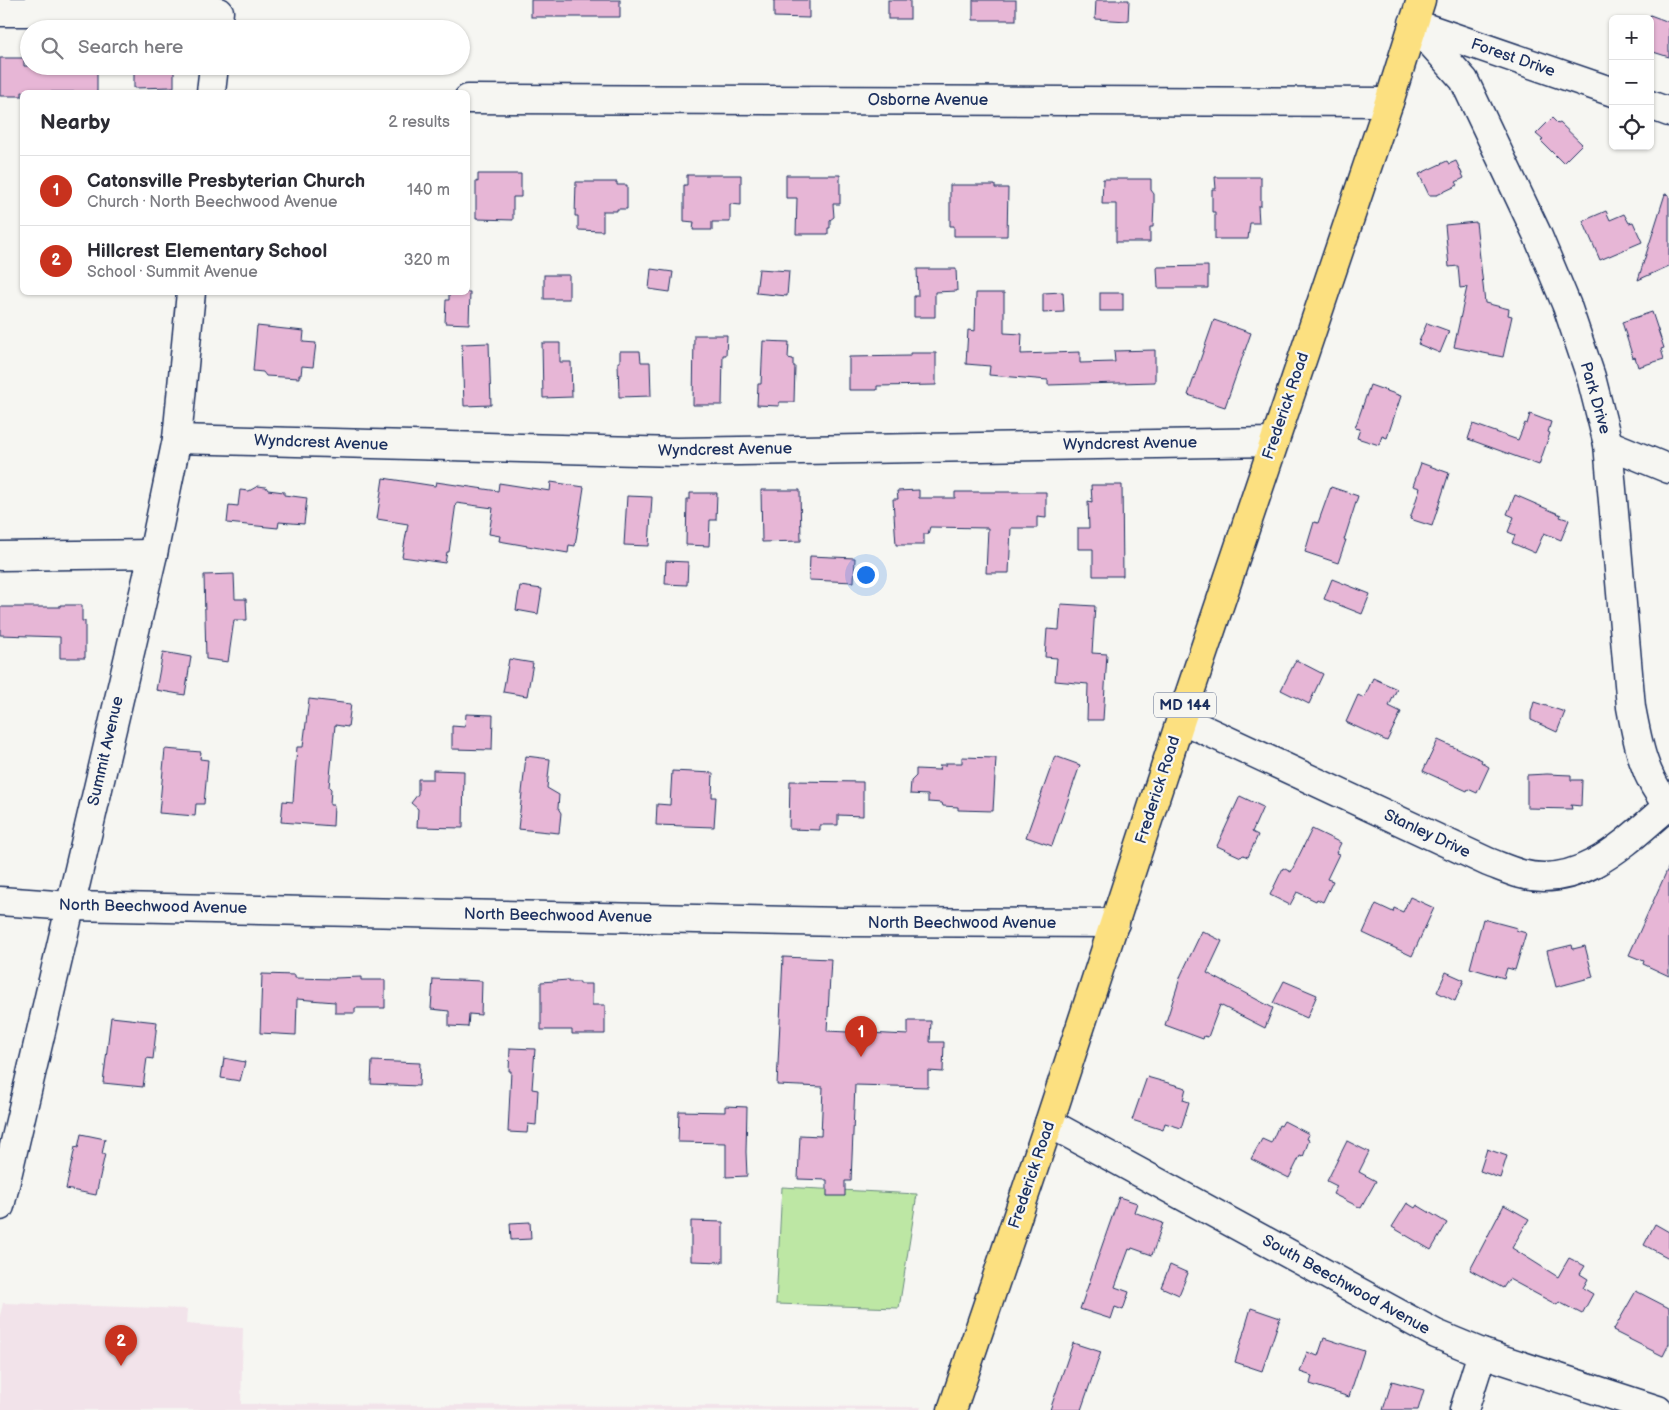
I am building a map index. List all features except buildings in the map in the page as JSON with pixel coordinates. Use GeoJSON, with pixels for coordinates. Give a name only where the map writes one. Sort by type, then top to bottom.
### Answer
{"type":"FeatureCollection","features":[{"type":"Feature","properties":{"kind":"main road","name":"Frederick Road"},"geometry":{"type":"LineString","coordinates":[[952,1410],[1417,12]]}},
{"type":"Feature","properties":{"kind":"street"},"geometry":{"type":"LineString","coordinates":[[0,12],[218,13]]}},
{"type":"Feature","properties":{"kind":"street","name":"Forest Drive"},"geometry":{"type":"LineString","coordinates":[[1417,12],[1609,90]]}},
{"type":"Feature","properties":{"kind":"street","name":"Park Drive"},"geometry":{"type":"LineString","coordinates":[[1417,12],[1464,80],[1517,190],[1567,306],[1590,376],[1608,444],[1631,708],[1638,747],[1649,779],[1668,806]]}},
{"type":"Feature","properties":{"kind":"street"},"geometry":{"type":"LineString","coordinates":[[211,90],[213,75]]}},
{"type":"Feature","properties":{"kind":"street","name":"Osborne Avenue"},"geometry":{"type":"LineString","coordinates":[[470,99],[1388,102]]}},
{"type":"Feature","properties":{"kind":"street"},"geometry":{"type":"LineString","coordinates":[[1654,106],[1669,112]]}},
{"type":"Feature","properties":{"kind":"street","name":"Summit Avenue"},"geometry":{"type":"LineString","coordinates":[[0,1206],[153,554],[177,439],[191,295]]}},
{"type":"Feature","properties":{"kind":"street","name":"Wyndcrest Avenue"},"geometry":{"type":"LineString","coordinates":[[177,439],[677,452],[1274,442]]}},
{"type":"Feature","properties":{"kind":"street"},"geometry":{"type":"LineString","coordinates":[[1608,444],[1669,469]]}},
{"type":"Feature","properties":{"kind":"street"},"geometry":{"type":"LineString","coordinates":[[0,556],[153,554]]}},
{"type":"Feature","properties":{"kind":"street","name":"Stanley Drive"},"geometry":{"type":"LineString","coordinates":[[1181,719],[1488,862],[1522,874],[1548,877],[1574,872],[1600,861],[1668,806]]}},
{"type":"Feature","properties":{"kind":"street","name":"North Beechwood Avenue"},"geometry":{"type":"LineString","coordinates":[[0,901],[70,906],[843,922],[1115,924]]}},
{"type":"Feature","properties":{"kind":"street","name":"South Beechwood Avenue"},"geometry":{"type":"LineString","coordinates":[[1049,1123],[1436,1334],[1482,1354],[1658,1410]]}},
{"type":"Feature","properties":{"kind":"street"},"geometry":{"type":"LineString","coordinates":[[1464,1410],[1482,1354]]}},
{"type":"Feature","properties":{"kind":"shaded area"},"geometry":{"type":"Polygon","coordinates":[[[3,1303],[187,1309],[186,1324],[243,1328],[241,1404],[921,1407],[920,1410],[0,1410],[0,1315],[3,1303]]]}},
{"type":"Feature","properties":{"kind":"green space"},"geometry":{"type":"Polygon","coordinates":[[[782,1187],[917,1194],[899,1308],[776,1304],[782,1187]]]}},
{"type":"Feature","properties":{"kind":"place","name":"Catonsville Presbyterian Church"},"geometry":{"type":"Point","coordinates":[861,1057]}},
{"type":"Feature","properties":{"kind":"place","name":"Hillcrest Elementary School"},"geometry":{"type":"Point","coordinates":[121,1366]}}]}
